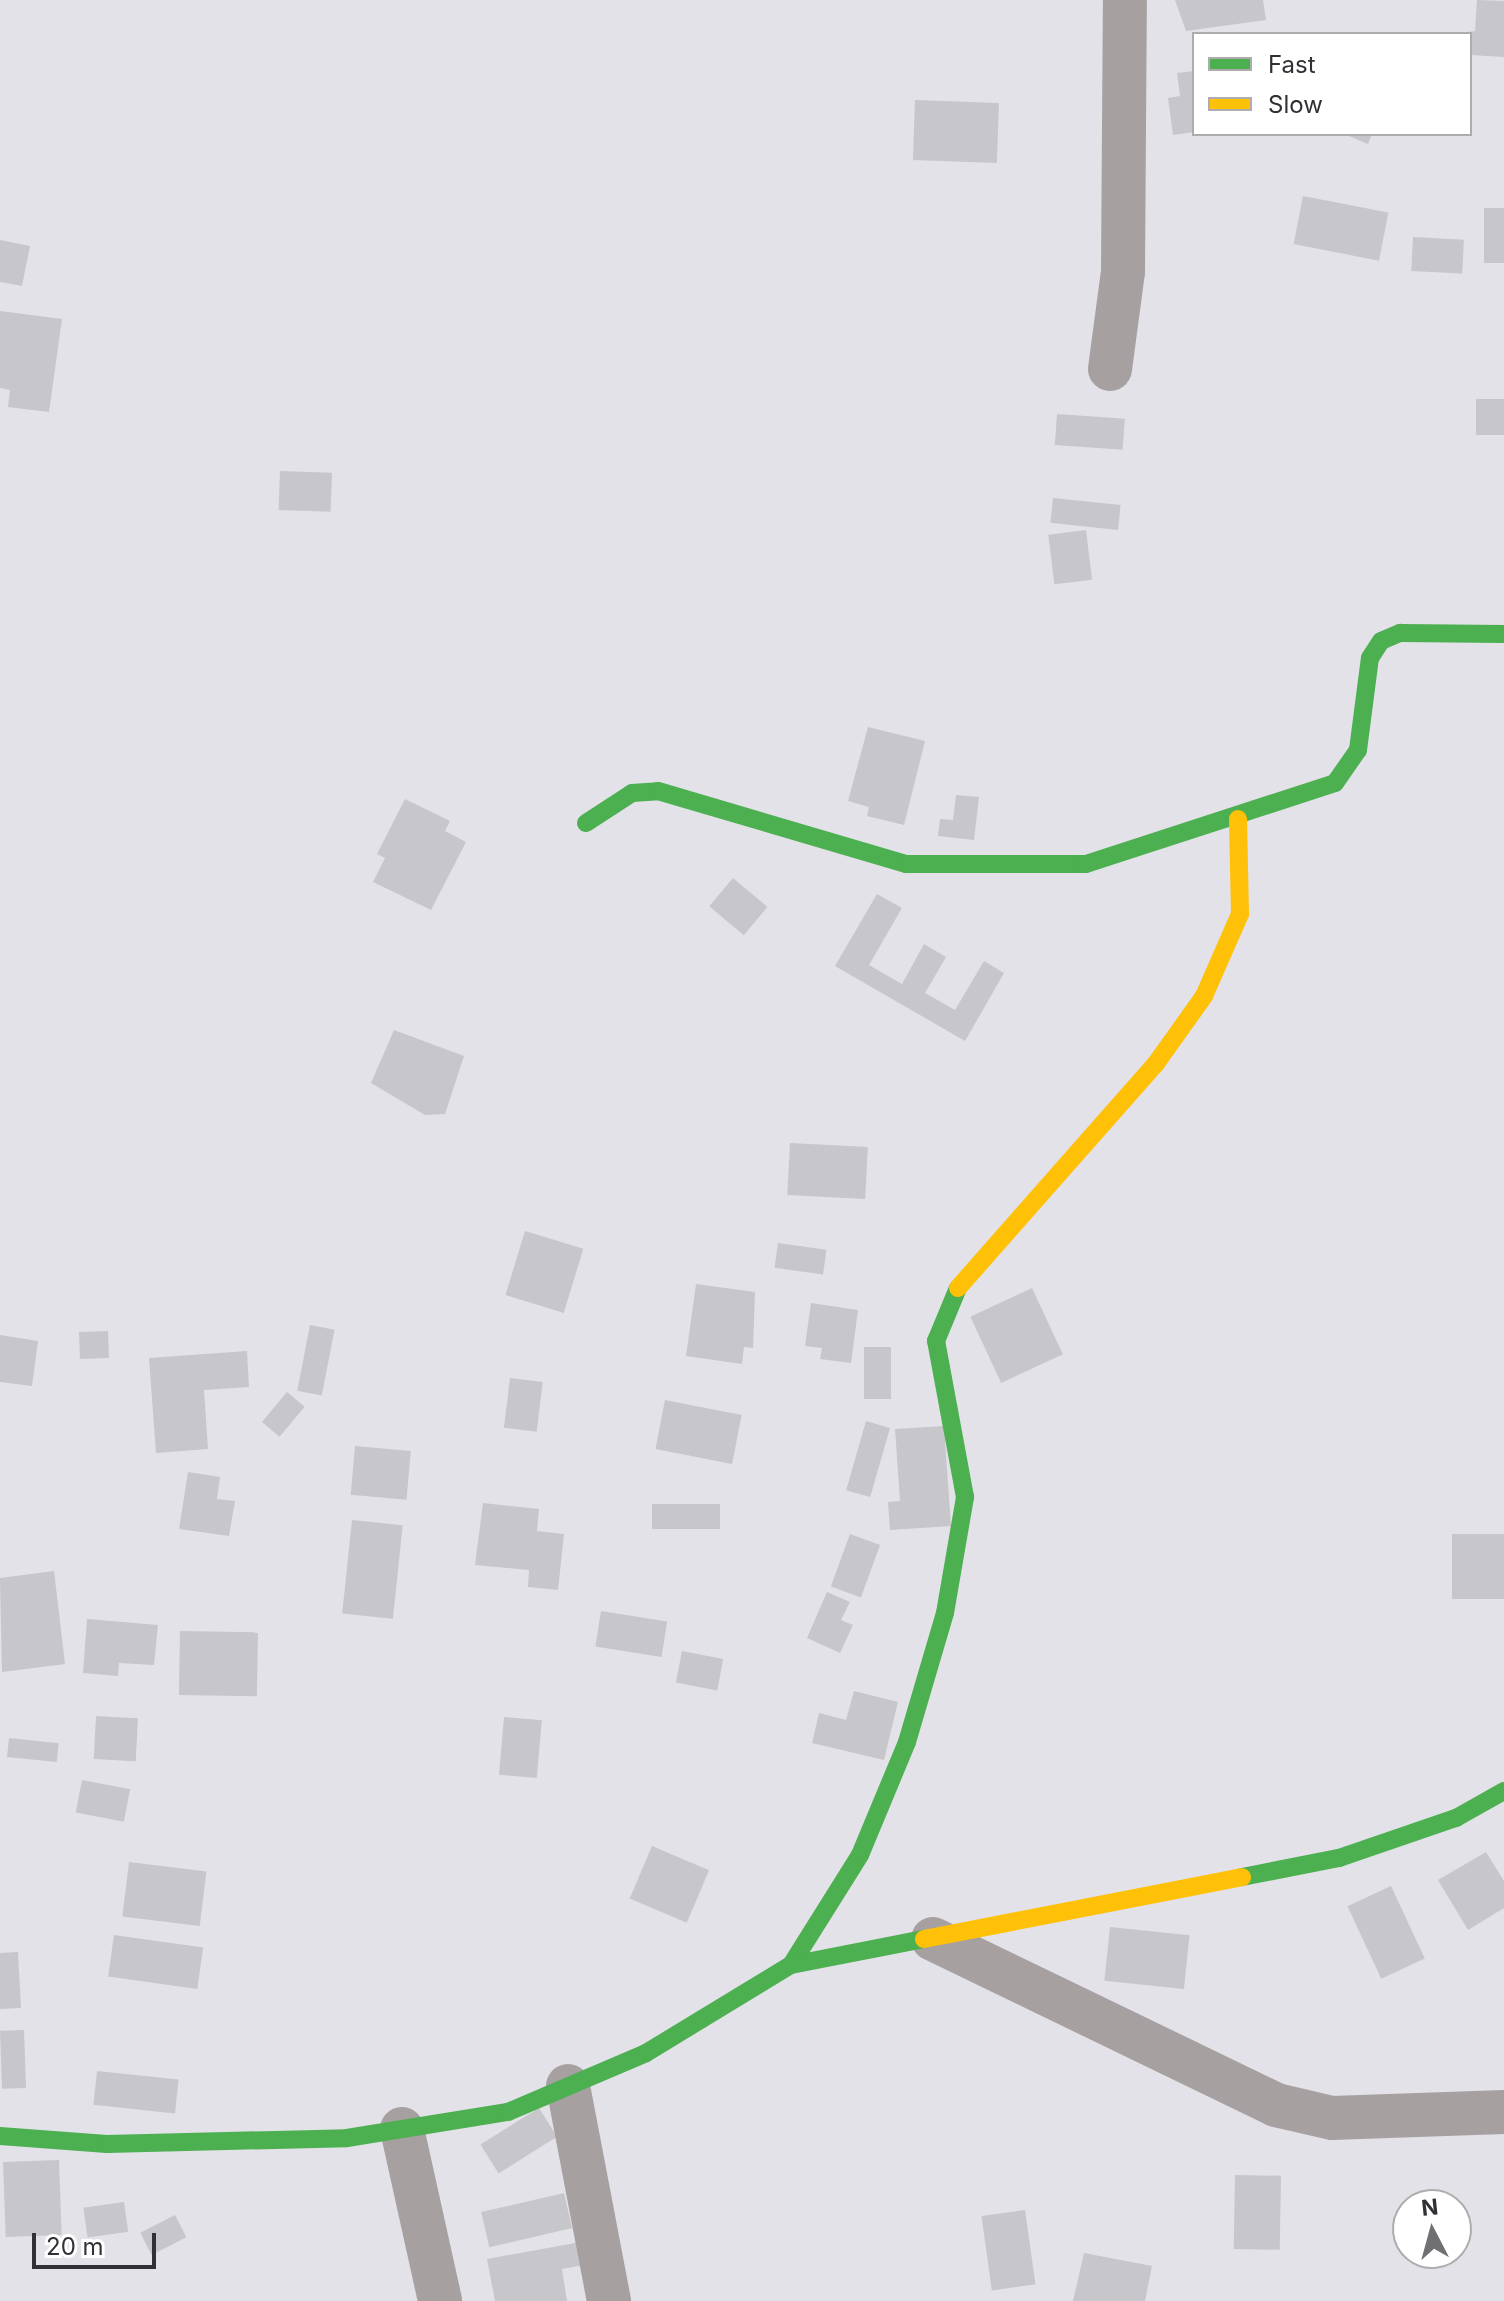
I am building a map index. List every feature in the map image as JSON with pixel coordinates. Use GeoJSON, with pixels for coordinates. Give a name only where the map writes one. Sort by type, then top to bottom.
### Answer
{"type":"FeatureCollection","features":[{"type":"Feature","properties":{"kind":"street"},"geometry":{"type":"LineString","coordinates":[[1110,369],[1123,271],[1125,0]]}},
{"type":"Feature","properties":{"kind":"street"},"geometry":{"type":"LineString","coordinates":[[586,823],[632,793],[658,791],[906,864],[985,869],[1086,864],[1238,819],[1335,783],[1358,750],[1370,658],[1381,641],[1400,633],[1504,634]]}},
{"type":"Feature","properties":{"kind":"street"},"geometry":{"type":"LineString","coordinates":[[791,1965],[860,1855],[907,1742],[945,1613],[965,1497],[936,1341],[950,1297],[1157,1062],[1204,996],[1240,914],[1238,819]]}},
{"type":"Feature","properties":{"kind":"street"},"geometry":{"type":"LineString","coordinates":[[0,2136],[107,2144],[347,2138],[508,2112],[646,2053],[791,1965],[1339,1858],[1456,1818],[1504,1791]]}},
{"type":"Feature","properties":{"kind":"street"},"geometry":{"type":"LineString","coordinates":[[933,1939],[1276,2105],[1332,2118],[1504,2112]]}},
{"type":"Feature","properties":{"kind":"street"},"geometry":{"type":"LineString","coordinates":[[568,2086],[609,2301]]}},
{"type":"Feature","properties":{"kind":"street"},"geometry":{"type":"LineString","coordinates":[[402,2129],[440,2301]]}},
{"type":"Feature","properties":{"kind":"building"},"geometry":{"type":"Polygon","coordinates":[[[1175,0],[1263,0],[1266,20],[1186,31],[1175,0]]]}},
{"type":"Feature","properties":{"kind":"building"},"geometry":{"type":"Polygon","coordinates":[[[1477,0],[1504,1],[1504,57],[1472,55],[1472,32],[1468,32],[1475,31],[1477,0]]]}},
{"type":"Feature","properties":{"kind":"building"},"geometry":{"type":"Polygon","coordinates":[[[1192,71],[1192,132],[1173,135],[1168,98],[1180,96],[1177,73],[1192,71]]]}},
{"type":"Feature","properties":{"kind":"building"},"geometry":{"type":"Polygon","coordinates":[[[915,100],[999,103],[997,163],[913,160],[915,100]]]}},
{"type":"Feature","properties":{"kind":"building"},"geometry":{"type":"Polygon","coordinates":[[[1349,136],[1371,136],[1368,144],[1349,136]]]}},
{"type":"Feature","properties":{"kind":"building"},"geometry":{"type":"Polygon","coordinates":[[[1303,196],[1388,213],[1379,261],[1294,244],[1303,196]]]}},
{"type":"Feature","properties":{"kind":"building"},"geometry":{"type":"Polygon","coordinates":[[[1484,208],[1504,208],[1504,263],[1484,263],[1484,208]]]}},
{"type":"Feature","properties":{"kind":"building"},"geometry":{"type":"Polygon","coordinates":[[[1413,237],[1464,240],[1462,274],[1411,271],[1413,237]]]}},
{"type":"Feature","properties":{"kind":"building"},"geometry":{"type":"Polygon","coordinates":[[[0,240],[30,246],[22,286],[0,282],[0,240]]]}},
{"type":"Feature","properties":{"kind":"building"},"geometry":{"type":"Polygon","coordinates":[[[0,311],[62,319],[49,412],[8,407],[10,390],[0,388],[0,311]]]}},
{"type":"Feature","properties":{"kind":"building"},"geometry":{"type":"Polygon","coordinates":[[[1476,399],[1504,399],[1504,435],[1476,435],[1476,399]]]}},
{"type":"Feature","properties":{"kind":"building"},"geometry":{"type":"Polygon","coordinates":[[[1057,414],[1125,419],[1123,450],[1055,445],[1057,414]]]}},
{"type":"Feature","properties":{"kind":"building"},"geometry":{"type":"Polygon","coordinates":[[[280,471],[332,473],[331,512],[279,510],[280,471]]]}},
{"type":"Feature","properties":{"kind":"building"},"geometry":{"type":"Polygon","coordinates":[[[1053,498],[1121,505],[1118,530],[1050,523],[1053,498]]]}},
{"type":"Feature","properties":{"kind":"building"},"geometry":{"type":"Polygon","coordinates":[[[1086,530],[1092,580],[1054,584],[1048,535],[1086,530]]]}},
{"type":"Feature","properties":{"kind":"building"},"geometry":{"type":"Polygon","coordinates":[[[868,727],[925,741],[904,825],[867,816],[869,807],[848,801],[868,727]]]}},
{"type":"Feature","properties":{"kind":"building"},"geometry":{"type":"Polygon","coordinates":[[[956,795],[979,797],[974,840],[938,836],[940,819],[953,820],[956,795]]]}},
{"type":"Feature","properties":{"kind":"building"},"geometry":{"type":"Polygon","coordinates":[[[405,799],[450,821],[445,831],[466,842],[431,910],[373,882],[385,858],[377,854],[405,799]]]}},
{"type":"Feature","properties":{"kind":"building"},"geometry":{"type":"Polygon","coordinates":[[[733,878],[767,907],[744,935],[709,906],[733,878]]]}},
{"type":"Feature","properties":{"kind":"building"},"geometry":{"type":"Polygon","coordinates":[[[877,894],[902,908],[869,965],[902,984],[924,944],[946,957],[925,993],[955,1010],[984,961],[1004,973],[965,1041],[835,966],[877,894]]]}},
{"type":"Feature","properties":{"kind":"building"},"geometry":{"type":"Polygon","coordinates":[[[394,1030],[464,1056],[445,1114],[425,1115],[371,1083],[394,1030]]]}},
{"type":"Feature","properties":{"kind":"building"},"geometry":{"type":"Polygon","coordinates":[[[790,1143],[868,1147],[865,1199],[787,1195],[790,1143]]]}},
{"type":"Feature","properties":{"kind":"building"},"geometry":{"type":"Polygon","coordinates":[[[525,1231],[583,1249],[564,1313],[505,1295],[525,1231]]]}},
{"type":"Feature","properties":{"kind":"building"},"geometry":{"type":"Polygon","coordinates":[[[778,1243],[827,1250],[823,1275],[775,1268],[778,1243]]]}},
{"type":"Feature","properties":{"kind":"building"},"geometry":{"type":"Polygon","coordinates":[[[696,1284],[755,1292],[753,1348],[744,1347],[742,1364],[686,1356],[696,1284]]]}},
{"type":"Feature","properties":{"kind":"building"},"geometry":{"type":"Polygon","coordinates":[[[1032,1288],[1063,1354],[1001,1383],[970,1317],[1032,1288]]]}},
{"type":"Feature","properties":{"kind":"building"},"geometry":{"type":"Polygon","coordinates":[[[811,1303],[858,1310],[851,1363],[820,1359],[822,1348],[805,1346],[811,1303]]]}},
{"type":"Feature","properties":{"kind":"building"},"geometry":{"type":"Polygon","coordinates":[[[310,1325],[335,1330],[322,1396],[297,1391],[310,1325]]]}},
{"type":"Feature","properties":{"kind":"building"},"geometry":{"type":"Polygon","coordinates":[[[108,1331],[109,1358],[80,1359],[79,1332],[108,1331]]]}},
{"type":"Feature","properties":{"kind":"building"},"geometry":{"type":"Polygon","coordinates":[[[0,1335],[38,1341],[32,1386],[0,1382],[0,1335]]]}},
{"type":"Feature","properties":{"kind":"building"},"geometry":{"type":"Polygon","coordinates":[[[864,1347],[891,1347],[891,1399],[864,1399],[864,1347]]]}},
{"type":"Feature","properties":{"kind":"building"},"geometry":{"type":"Polygon","coordinates":[[[247,1351],[249,1387],[204,1390],[208,1449],[156,1453],[149,1358],[247,1351]]]}},
{"type":"Feature","properties":{"kind":"building"},"geometry":{"type":"Polygon","coordinates":[[[510,1378],[543,1382],[537,1432],[504,1428],[510,1378]]]}},
{"type":"Feature","properties":{"kind":"building"},"geometry":{"type":"Polygon","coordinates":[[[287,1392],[305,1407],[280,1437],[262,1422],[287,1392]]]}},
{"type":"Feature","properties":{"kind":"building"},"geometry":{"type":"Polygon","coordinates":[[[665,1400],[742,1415],[732,1464],[655,1449],[665,1400]]]}},
{"type":"Feature","properties":{"kind":"building"},"geometry":{"type":"Polygon","coordinates":[[[866,1421],[890,1428],[870,1497],[846,1490],[866,1421]]]}},
{"type":"Feature","properties":{"kind":"building"},"geometry":{"type":"Polygon","coordinates":[[[944,1426],[951,1526],[890,1530],[888,1502],[900,1501],[895,1429],[944,1426]]]}},
{"type":"Feature","properties":{"kind":"building"},"geometry":{"type":"Polygon","coordinates":[[[355,1446],[411,1451],[407,1500],[351,1495],[355,1446]]]}},
{"type":"Feature","properties":{"kind":"building"},"geometry":{"type":"Polygon","coordinates":[[[188,1472],[220,1477],[217,1499],[235,1501],[229,1536],[179,1529],[188,1472]]]}},
{"type":"Feature","properties":{"kind":"building"},"geometry":{"type":"Polygon","coordinates":[[[483,1503],[539,1509],[537,1531],[564,1534],[558,1590],[528,1587],[529,1570],[475,1565],[483,1503]]]}},
{"type":"Feature","properties":{"kind":"building"},"geometry":{"type":"Polygon","coordinates":[[[652,1504],[720,1504],[720,1529],[652,1529],[652,1504]]]}},
{"type":"Feature","properties":{"kind":"building"},"geometry":{"type":"Polygon","coordinates":[[[352,1520],[403,1525],[393,1619],[342,1613],[352,1520]]]}},
{"type":"Feature","properties":{"kind":"building"},"geometry":{"type":"Polygon","coordinates":[[[850,1534],[880,1545],[861,1598],[831,1587],[850,1534]]]}},
{"type":"Feature","properties":{"kind":"building"},"geometry":{"type":"Polygon","coordinates":[[[1452,1534],[1504,1534],[1504,1599],[1452,1599],[1452,1534]]]}},
{"type":"Feature","properties":{"kind":"building"},"geometry":{"type":"Polygon","coordinates":[[[54,1571],[65,1664],[2,1672],[0,1578],[54,1571]]]}},
{"type":"Feature","properties":{"kind":"building"},"geometry":{"type":"Polygon","coordinates":[[[827,1592],[850,1602],[841,1620],[853,1625],[840,1653],[807,1638],[827,1592]]]}},
{"type":"Feature","properties":{"kind":"building"},"geometry":{"type":"Polygon","coordinates":[[[601,1611],[667,1621],[662,1657],[595,1647],[601,1611]]]}},
{"type":"Feature","properties":{"kind":"building"},"geometry":{"type":"Polygon","coordinates":[[[87,1619],[158,1625],[154,1665],[119,1663],[118,1676],[83,1673],[87,1619]]]}},
{"type":"Feature","properties":{"kind":"building"},"geometry":{"type":"Polygon","coordinates":[[[180,1631],[258,1632],[257,1696],[179,1695],[180,1631]]]}},
{"type":"Feature","properties":{"kind":"building"},"geometry":{"type":"Polygon","coordinates":[[[682,1651],[723,1659],[717,1690],[676,1682],[682,1651]]]}},
{"type":"Feature","properties":{"kind":"building"},"geometry":{"type":"Polygon","coordinates":[[[854,1691],[898,1702],[884,1760],[812,1743],[819,1713],[846,1720],[854,1691]]]}},
{"type":"Feature","properties":{"kind":"building"},"geometry":{"type":"Polygon","coordinates":[[[96,1716],[138,1718],[136,1761],[94,1759],[96,1716]]]}},
{"type":"Feature","properties":{"kind":"building"},"geometry":{"type":"Polygon","coordinates":[[[504,1717],[542,1720],[537,1778],[499,1775],[504,1717]]]}},
{"type":"Feature","properties":{"kind":"building"},"geometry":{"type":"Polygon","coordinates":[[[9,1738],[59,1743],[57,1762],[7,1757],[9,1738]]]}},
{"type":"Feature","properties":{"kind":"building"},"geometry":{"type":"Polygon","coordinates":[[[82,1780],[130,1789],[124,1822],[76,1812],[82,1780]]]}},
{"type":"Feature","properties":{"kind":"building"},"geometry":{"type":"Polygon","coordinates":[[[652,1846],[709,1870],[687,1923],[630,1898],[652,1846]]]}},
{"type":"Feature","properties":{"kind":"building"},"geometry":{"type":"Polygon","coordinates":[[[1486,1852],[1504,1881],[1504,1908],[1468,1930],[1438,1880],[1486,1852]]]}},
{"type":"Feature","properties":{"kind":"building"},"geometry":{"type":"Polygon","coordinates":[[[129,1862],[206,1872],[200,1926],[122,1917],[129,1862]]]}},
{"type":"Feature","properties":{"kind":"building"},"geometry":{"type":"Polygon","coordinates":[[[1391,1886],[1425,1959],[1381,1979],[1347,1906],[1391,1886]]]}},
{"type":"Feature","properties":{"kind":"building"},"geometry":{"type":"Polygon","coordinates":[[[1110,1927],[1190,1935],[1184,1989],[1104,1981],[1110,1927]]]}},
{"type":"Feature","properties":{"kind":"building"},"geometry":{"type":"Polygon","coordinates":[[[114,1935],[203,1948],[197,1989],[108,1977],[114,1935]]]}},
{"type":"Feature","properties":{"kind":"building"},"geometry":{"type":"Polygon","coordinates":[[[18,1952],[21,2008],[0,2009],[0,1953],[18,1952]]]}},
{"type":"Feature","properties":{"kind":"building"},"geometry":{"type":"Polygon","coordinates":[[[24,2030],[26,2088],[2,2089],[0,2031],[24,2030]]]}},
{"type":"Feature","properties":{"kind":"building"},"geometry":{"type":"Polygon","coordinates":[[[97,2071],[179,2080],[175,2113],[93,2105],[97,2071]]]}},
{"type":"Feature","properties":{"kind":"building"},"geometry":{"type":"Polygon","coordinates":[[[539,2108],[557,2137],[499,2173],[480,2145],[539,2108]]]}},
{"type":"Feature","properties":{"kind":"building"},"geometry":{"type":"Polygon","coordinates":[[[59,2160],[62,2235],[6,2237],[3,2162],[59,2160]]]}},
{"type":"Feature","properties":{"kind":"building"},"geometry":{"type":"Polygon","coordinates":[[[1235,2175],[1281,2176],[1280,2250],[1234,2249],[1235,2175]]]}},
{"type":"Feature","properties":{"kind":"building"},"geometry":{"type":"Polygon","coordinates":[[[564,2193],[572,2228],[489,2247],[481,2212],[564,2193]]]}},
{"type":"Feature","properties":{"kind":"building"},"geometry":{"type":"Polygon","coordinates":[[[124,2202],[128,2232],[88,2237],[83,2208],[124,2202]]]}},
{"type":"Feature","properties":{"kind":"building"},"geometry":{"type":"Polygon","coordinates":[[[1025,2210],[1035,2284],[992,2290],[981,2216],[1025,2210]]]}},
{"type":"Feature","properties":{"kind":"building"},"geometry":{"type":"Polygon","coordinates":[[[175,2215],[186,2237],[152,2255],[140,2233],[175,2215]]]}},
{"type":"Feature","properties":{"kind":"building"},"geometry":{"type":"Polygon","coordinates":[[[586,2241],[590,2264],[562,2269],[567,2301],[495,2301],[487,2259],[586,2241]]]}},
{"type":"Feature","properties":{"kind":"building"},"geometry":{"type":"Polygon","coordinates":[[[1084,2253],[1152,2266],[1145,2301],[1073,2301],[1084,2253]]]}},
{"type":"Feature","properties":{"kind":"traffic: fast"},"geometry":{"type":"LineString","coordinates":[[586,823],[632,793],[658,791],[906,864],[1086,864],[1335,783],[1358,750],[1370,658],[1381,641],[1400,633],[1504,634]]}},
{"type":"Feature","properties":{"kind":"traffic: fast"},"geometry":{"type":"LineString","coordinates":[[791,1965],[860,1855],[907,1742],[945,1613],[965,1497],[936,1341],[958,1288]]}},
{"type":"Feature","properties":{"kind":"traffic: fast"},"geometry":{"type":"LineString","coordinates":[[1242,1877],[1339,1858],[1456,1818],[1504,1791]]}},
{"type":"Feature","properties":{"kind":"traffic: fast"},"geometry":{"type":"LineString","coordinates":[[0,2136],[107,2144],[347,2138],[508,2112],[646,2053],[791,1965],[924,1939]]}},
{"type":"Feature","properties":{"kind":"traffic: slow"},"geometry":{"type":"LineString","coordinates":[[958,1288],[1157,1062],[1204,996],[1240,914],[1238,819]]}},
{"type":"Feature","properties":{"kind":"traffic: slow"},"geometry":{"type":"LineString","coordinates":[[924,1939],[1242,1877]]}}]}
